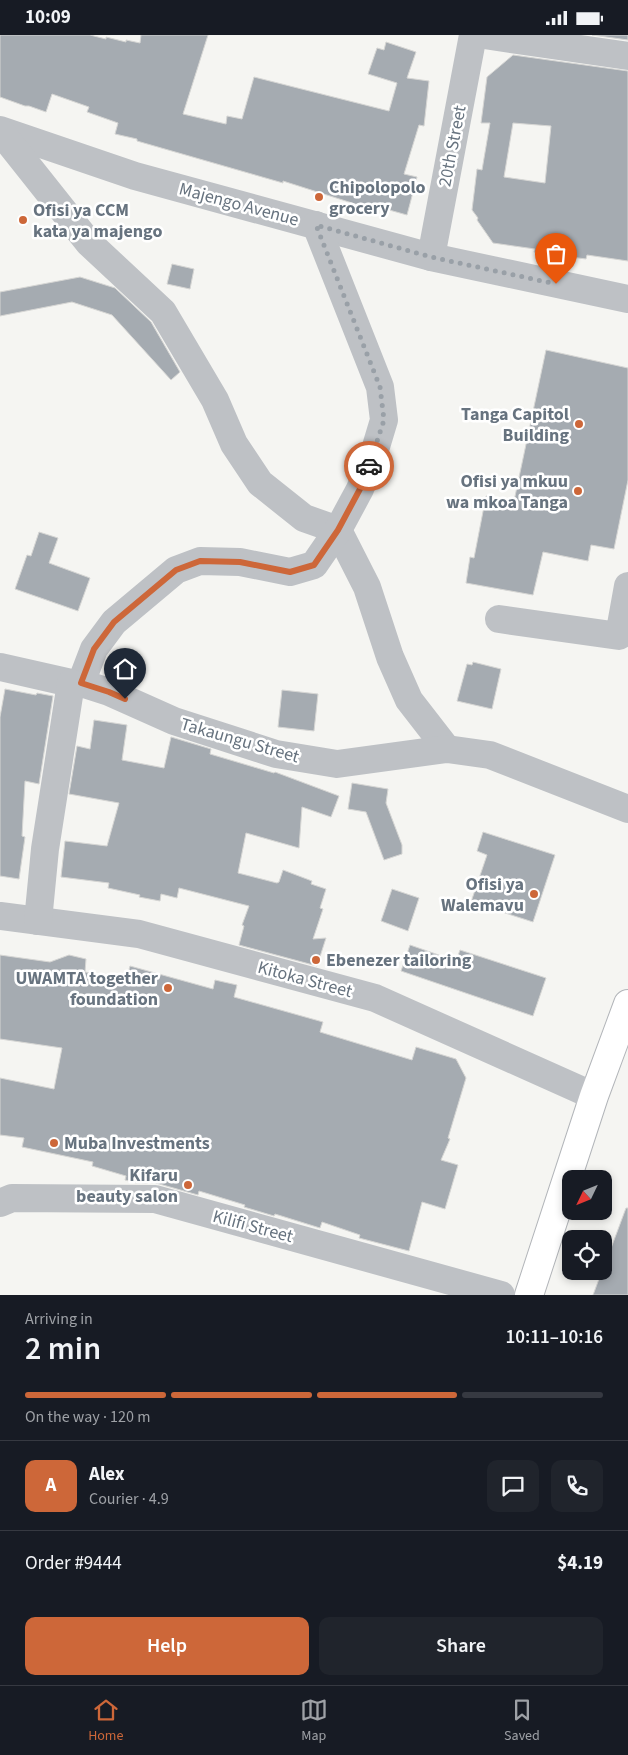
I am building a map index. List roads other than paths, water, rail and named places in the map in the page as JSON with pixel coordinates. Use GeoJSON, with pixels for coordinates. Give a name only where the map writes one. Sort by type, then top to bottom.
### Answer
{"type":"FeatureCollection","features":[{"type":"Feature","properties":{"kind":"main road"},"geometry":{"type":"LineString","coordinates":[[529,1295],[594,1095],[628,1004]]}},
{"type":"Feature","properties":{"kind":"street","name":"20th Street"},"geometry":{"type":"LineString","coordinates":[[431,257],[473,35]]}},
{"type":"Feature","properties":{"kind":"street"},"geometry":{"type":"LineString","coordinates":[[484,35],[628,56]]}},
{"type":"Feature","properties":{"kind":"street","name":"Majengo Avenue"},"geometry":{"type":"LineString","coordinates":[[0,130],[135,176],[431,257],[628,299]]}},
{"type":"Feature","properties":{"kind":"street"},"geometry":{"type":"LineString","coordinates":[[0,130],[89,243],[163,312],[215,400],[234,444],[260,483],[304,519],[338,530],[367,587],[390,657],[409,700],[447,749]]}},
{"type":"Feature","properties":{"kind":"street"},"geometry":{"type":"LineString","coordinates":[[38,921],[45,849],[76,683],[94,649],[114,622],[176,570],[200,561],[240,562],[290,572],[314,565],[338,530],[360,489],[384,420],[380,387],[316,225]]}},
{"type":"Feature","properties":{"kind":"street"},"geometry":{"type":"LineString","coordinates":[[499,619],[624,637],[628,586]]}},
{"type":"Feature","properties":{"kind":"street","name":"Takaungu Street"},"geometry":{"type":"LineString","coordinates":[[0,667],[109,692],[174,721],[284,755],[337,764],[447,749],[490,755],[628,809]]}},
{"type":"Feature","properties":{"kind":"street","name":"Kitoka Street"},"geometry":{"type":"LineString","coordinates":[[0,916],[140,935],[375,998],[594,1095]]}},
{"type":"Feature","properties":{"kind":"street","name":"Kilifi Street"},"geometry":{"type":"LineString","coordinates":[[4,1193],[154,1199],[501,1295]]}},
{"type":"Feature","properties":{"kind":"place","name":"Chipolopolo grocery"},"geometry":{"type":"Point","coordinates":[319,197]}},
{"type":"Feature","properties":{"kind":"place","name":"Ofisi ya CCM kata ya majengo"},"geometry":{"type":"Point","coordinates":[23,220]}},
{"type":"Feature","properties":{"kind":"place","name":"Tanga Capitol Building"},"geometry":{"type":"Point","coordinates":[579,424]}},
{"type":"Feature","properties":{"kind":"place","name":"Ofisi ya mkuu wa mkoa Tanga"},"geometry":{"type":"Point","coordinates":[578,491]}},
{"type":"Feature","properties":{"kind":"place","name":"Ofisi ya Walemavu"},"geometry":{"type":"Point","coordinates":[534,894]}},
{"type":"Feature","properties":{"kind":"place","name":"Ebenezer tailoring"},"geometry":{"type":"Point","coordinates":[316,960]}},
{"type":"Feature","properties":{"kind":"place","name":"UWAMTA together foundation"},"geometry":{"type":"Point","coordinates":[168,988]}},
{"type":"Feature","properties":{"kind":"place","name":"Muba Investments"},"geometry":{"type":"Point","coordinates":[54,1143]}},
{"type":"Feature","properties":{"kind":"place","name":"Kifaru beauty salon"},"geometry":{"type":"Point","coordinates":[188,1185]}}]}
